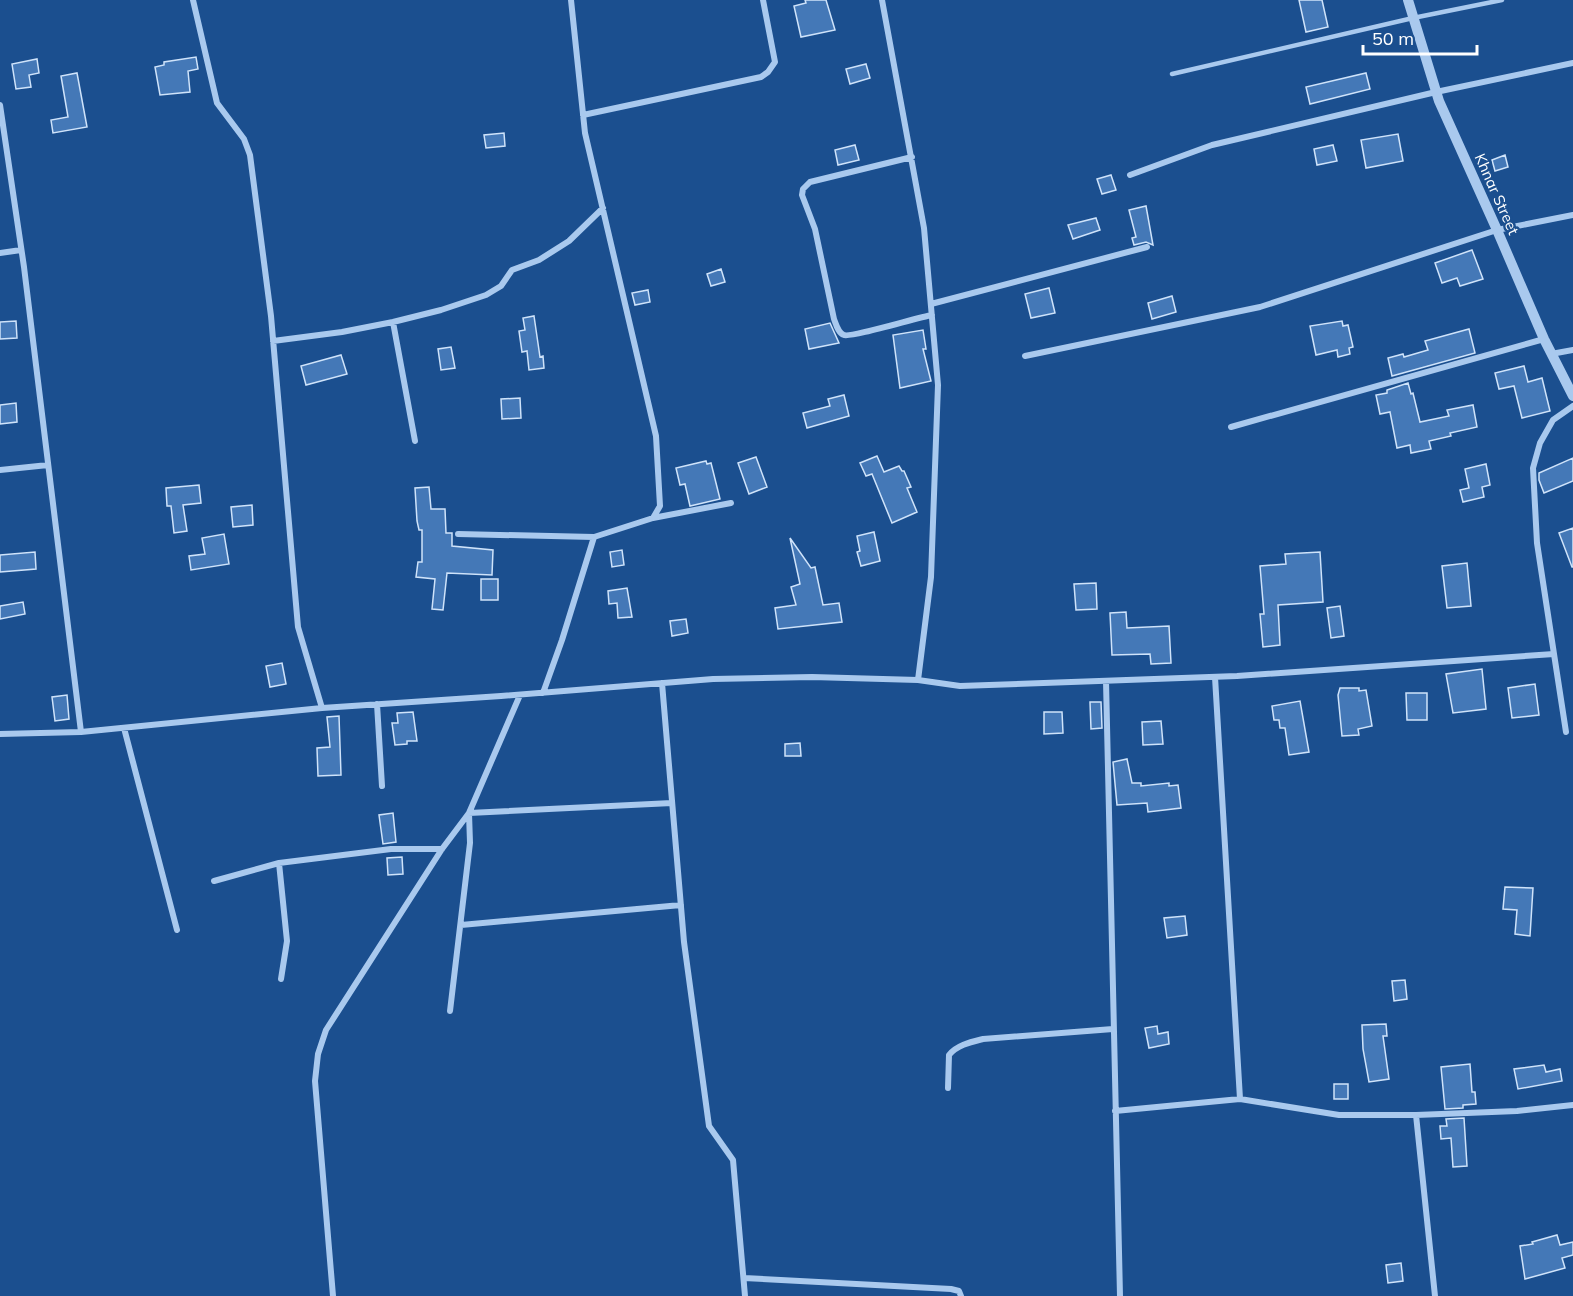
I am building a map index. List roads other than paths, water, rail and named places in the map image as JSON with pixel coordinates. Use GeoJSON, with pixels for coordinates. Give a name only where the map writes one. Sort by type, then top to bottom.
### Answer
{"type":"FeatureCollection","features":[{"type":"Feature","properties":{"kind":"street"},"geometry":{"type":"LineString","coordinates":[[193,0],[217,103],[244,140],[250,155],[273,341],[298,627],[322,708]]}},
{"type":"Feature","properties":{"kind":"street"},"geometry":{"type":"LineString","coordinates":[[572,0],[585,133],[656,436],[660,506],[653,518]]}},
{"type":"Feature","properties":{"kind":"street"},"geometry":{"type":"LineString","coordinates":[[583,115],[761,77],[775,62],[763,0]]}},
{"type":"Feature","properties":{"kind":"street"},"geometry":{"type":"LineString","coordinates":[[882,0],[924,228],[938,385],[931,577],[918,680]]}},
{"type":"Feature","properties":{"kind":"street","name":"Khnar Street"},"geometry":{"type":"LineString","coordinates":[[1408,0],[1436,92],[1544,339],[1573,396]]}},
{"type":"Feature","properties":{"kind":"street"},"geometry":{"type":"LineString","coordinates":[[1130,175],[1212,145],[1436,92],[1573,63]]}},
{"type":"Feature","properties":{"kind":"street"},"geometry":{"type":"LineString","coordinates":[[0,105],[21,250],[81,732]]}},
{"type":"Feature","properties":{"kind":"street"},"geometry":{"type":"LineString","coordinates":[[912,157],[810,182],[803,189],[802,195],[815,229],[834,319],[840,333],[845,336],[858,335],[932,315]]}},
{"type":"Feature","properties":{"kind":"street"},"geometry":{"type":"LineString","coordinates":[[273,341],[342,332],[393,322],[441,310],[494,292],[512,270],[551,254],[583,229],[603,208]]}},
{"type":"Feature","properties":{"kind":"street"},"geometry":{"type":"LineString","coordinates":[[1025,356],[1260,307],[1497,230],[1573,215]]}},
{"type":"Feature","properties":{"kind":"street"},"geometry":{"type":"LineString","coordinates":[[931,304],[1147,247]]}},
{"type":"Feature","properties":{"kind":"street"},"geometry":{"type":"LineString","coordinates":[[0,253],[21,250]]}},
{"type":"Feature","properties":{"kind":"street"},"geometry":{"type":"LineString","coordinates":[[393,322],[415,441]]}},
{"type":"Feature","properties":{"kind":"street"},"geometry":{"type":"LineString","coordinates":[[1231,427],[1544,339]]}},
{"type":"Feature","properties":{"kind":"street"},"geometry":{"type":"LineString","coordinates":[[1551,354],[1573,350]]}},
{"type":"Feature","properties":{"kind":"street"},"geometry":{"type":"LineString","coordinates":[[1566,732],[1537,543],[1533,468],[1540,443],[1553,420],[1573,406]]}},
{"type":"Feature","properties":{"kind":"street"},"geometry":{"type":"LineString","coordinates":[[0,470],[48,465]]}},
{"type":"Feature","properties":{"kind":"street"},"geometry":{"type":"LineString","coordinates":[[458,534],[594,537],[653,518],[731,503]]}},
{"type":"Feature","properties":{"kind":"street"},"geometry":{"type":"LineString","coordinates":[[543,693],[594,537]]}},
{"type":"Feature","properties":{"kind":"street"},"geometry":{"type":"LineString","coordinates":[[0,734],[81,732],[322,708],[713,679],[812,677],[918,680],[960,687],[1215,677],[1554,654]]}},
{"type":"Feature","properties":{"kind":"street"},"geometry":{"type":"LineString","coordinates":[[1215,677],[1240,1099]]}},
{"type":"Feature","properties":{"kind":"street"},"geometry":{"type":"LineString","coordinates":[[1106,681],[1120,1296]]}},
{"type":"Feature","properties":{"kind":"street"},"geometry":{"type":"LineString","coordinates":[[662,683],[681,905],[709,1126],[733,1160],[745,1296]]}},
{"type":"Feature","properties":{"kind":"street"},"geometry":{"type":"LineString","coordinates":[[333,1296],[315,1081],[318,1054],[326,1030],[442,849],[469,813],[520,694]]}},
{"type":"Feature","properties":{"kind":"street"},"geometry":{"type":"LineString","coordinates":[[377,704],[382,786]]}},
{"type":"Feature","properties":{"kind":"street"},"geometry":{"type":"LineString","coordinates":[[124,728],[177,930]]}},
{"type":"Feature","properties":{"kind":"street"},"geometry":{"type":"LineString","coordinates":[[469,813],[672,802]]}},
{"type":"Feature","properties":{"kind":"street"},"geometry":{"type":"LineString","coordinates":[[450,1011],[470,843],[469,813]]}},
{"type":"Feature","properties":{"kind":"street"},"geometry":{"type":"LineString","coordinates":[[214,880],[279,863],[391,849],[442,849]]}},
{"type":"Feature","properties":{"kind":"street"},"geometry":{"type":"LineString","coordinates":[[279,863],[287,941],[281,979]]}},
{"type":"Feature","properties":{"kind":"street"},"geometry":{"type":"LineString","coordinates":[[461,924],[681,905]]}},
{"type":"Feature","properties":{"kind":"street"},"geometry":{"type":"LineString","coordinates":[[948,1088],[949,1055],[951,1051],[968,1043],[983,1039],[1113,1029]]}},
{"type":"Feature","properties":{"kind":"street"},"geometry":{"type":"LineString","coordinates":[[1115,1111],[1240,1099],[1339,1115],[1516,1111],[1573,1105]]}},
{"type":"Feature","properties":{"kind":"street"},"geometry":{"type":"LineString","coordinates":[[1416,1115],[1435,1296]]}},
{"type":"Feature","properties":{"kind":"street"},"geometry":{"type":"LineString","coordinates":[[744,1278],[951,1289],[959,1290],[961,1296]]}},
{"type":"Feature","properties":{"kind":"lane"},"geometry":{"type":"LineString","coordinates":[[1172,74],[1413,18],[1502,0]]}}]}
